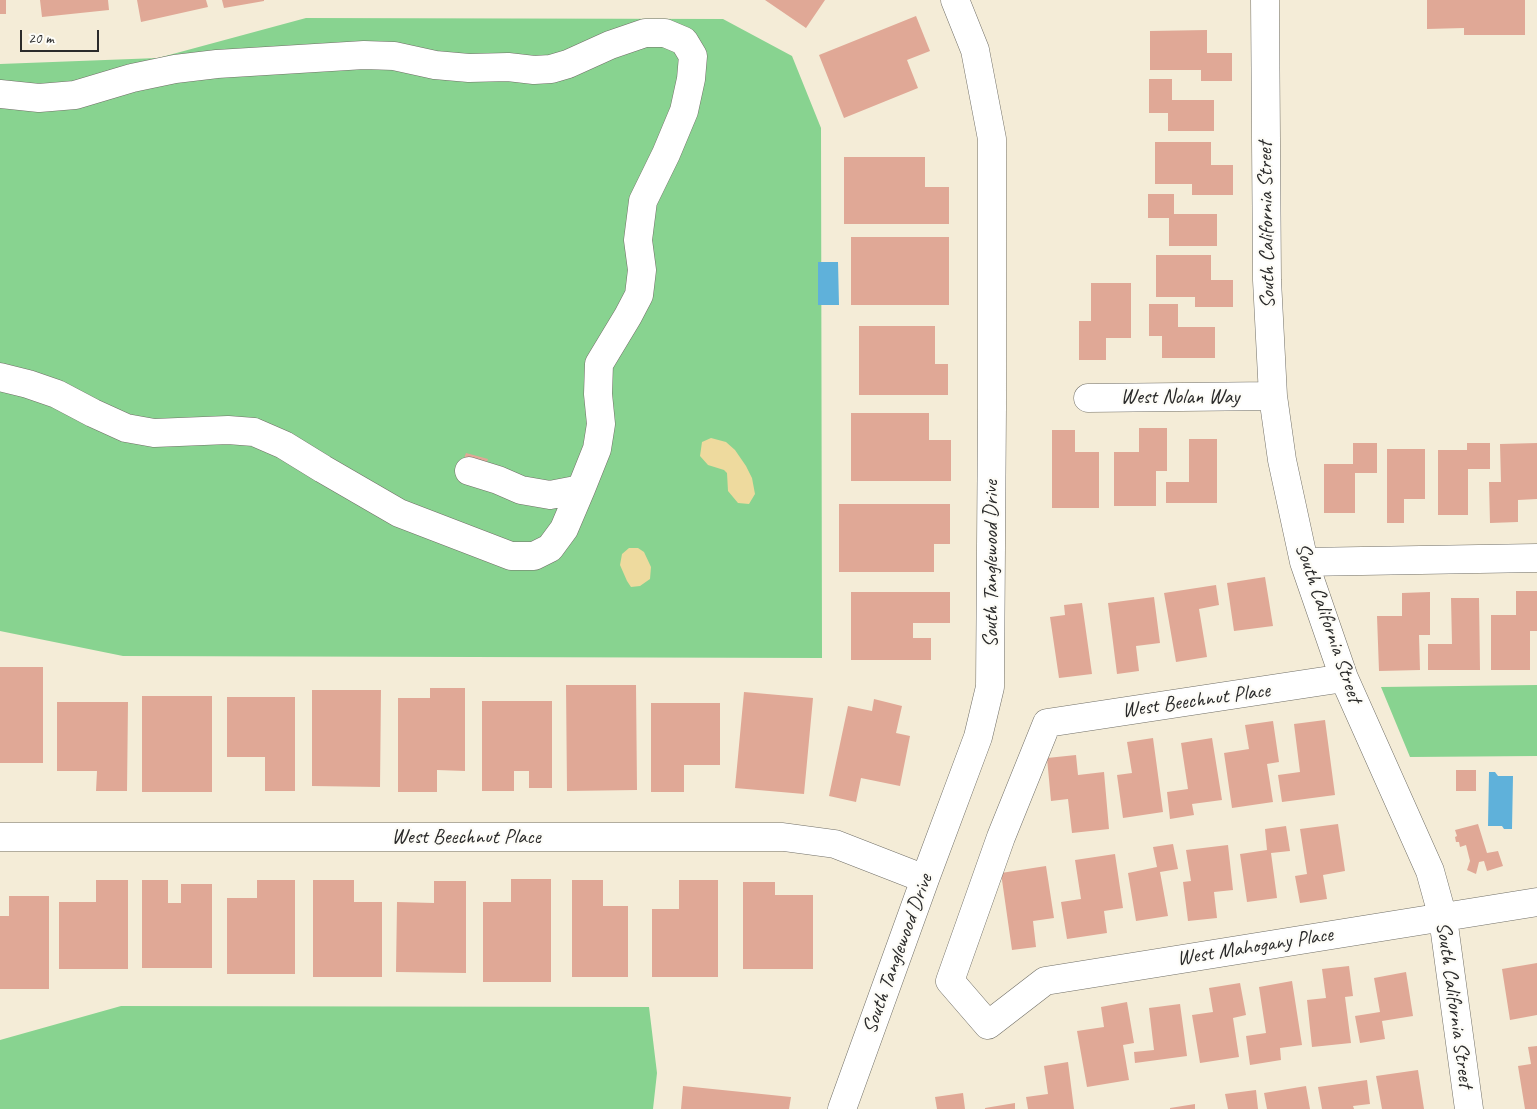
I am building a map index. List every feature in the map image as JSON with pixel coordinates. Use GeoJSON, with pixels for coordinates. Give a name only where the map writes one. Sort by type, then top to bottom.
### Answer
{"type":"FeatureCollection","features":[{"type":"Feature","properties":{"kind":"street","name":"South Tanglewood Drive"},"geometry":{"type":"LineString","coordinates":[[842,1109],[978,737],[990,687],[992,139],[975,50],[955,0]]}},
{"type":"Feature","properties":{"kind":"street","name":"South California Street"},"geometry":{"type":"LineString","coordinates":[[1265,0],[1267,280],[1273,396],[1282,460],[1304,562],[1344,678],[1430,871],[1443,918],[1469,1109]]}},
{"type":"Feature","properties":{"kind":"street"},"geometry":{"type":"LineString","coordinates":[[0,94],[39,98],[75,95],[132,78],[175,69],[218,64],[364,55],[394,56],[434,65],[469,68],[508,67],[534,70],[568,64],[610,45],[645,33],[665,33],[684,41],[693,56],[691,79],[684,111],[643,201],[638,240],[642,270],[639,295],[599,364],[598,394],[601,424],[597,449],[564,530],[550,548],[534,556],[511,556],[399,513],[284,445],[254,432],[228,430],[154,433],[126,428],[93,414],[57,394],[0,376]]}},
{"type":"Feature","properties":{"kind":"street","name":"West Nolan Way"},"geometry":{"type":"LineString","coordinates":[[1088,398],[1273,396]]}},
{"type":"Feature","properties":{"kind":"street"},"geometry":{"type":"LineString","coordinates":[[469,472],[530,492],[550,495],[582,489]]}},
{"type":"Feature","properties":{"kind":"street"},"geometry":{"type":"LineString","coordinates":[[1304,562],[1537,558]]}},
{"type":"Feature","properties":{"kind":"street","name":"West Beechnut Place"},"geometry":{"type":"LineString","coordinates":[[988,1025],[950,981],[1001,837],[1047,723],[1344,678]]}},
{"type":"Feature","properties":{"kind":"street","name":"West Beechnut Place"},"geometry":{"type":"LineString","coordinates":[[0,837],[783,837],[836,844],[925,879]]}},
{"type":"Feature","properties":{"kind":"street","name":"West Mahogany Place"},"geometry":{"type":"LineString","coordinates":[[988,1025],[1045,981],[1537,902]]}},
{"type":"Feature","properties":{"kind":"green space"},"geometry":{"type":"Polygon","coordinates":[[[306,18],[723,19],[792,56],[821,128],[822,658],[123,656],[0,631],[0,64],[158,58],[306,18]]]}},
{"type":"Feature","properties":{"kind":"green space"},"geometry":{"type":"Polygon","coordinates":[[[1537,685],[1537,756],[1410,757],[1381,687],[1537,685]]]}},
{"type":"Feature","properties":{"kind":"green space"},"geometry":{"type":"Polygon","coordinates":[[[121,1006],[649,1007],[657,1073],[653,1109],[0,1109],[0,1040],[121,1006]]]}},
{"type":"Feature","properties":{"kind":"sand"},"geometry":{"type":"Polygon","coordinates":[[[711,438],[726,442],[735,450],[746,466],[752,478],[755,494],[749,504],[738,503],[728,491],[727,473],[724,470],[708,465],[700,456],[702,442],[711,438]]]}},
{"type":"Feature","properties":{"kind":"sand"},"geometry":{"type":"Polygon","coordinates":[[[629,548],[638,548],[644,552],[651,567],[650,579],[640,586],[631,587],[620,565],[622,554],[629,548]]]}},
{"type":"Feature","properties":{"kind":"water"},"geometry":{"type":"Polygon","coordinates":[[[818,262],[838,262],[839,305],[818,305],[818,262]]]}},
{"type":"Feature","properties":{"kind":"water"},"geometry":{"type":"Polygon","coordinates":[[[1489,772],[1495,772],[1498,776],[1513,776],[1512,829],[1504,829],[1502,826],[1488,826],[1489,772]]]}},
{"type":"Feature","properties":{"kind":"building"},"geometry":{"type":"Polygon","coordinates":[[[0,0],[6,0],[6,14],[0,14],[0,0]]]}},
{"type":"Feature","properties":{"kind":"building"},"geometry":{"type":"Polygon","coordinates":[[[40,0],[108,0],[109,10],[42,17],[40,0]]]}},
{"type":"Feature","properties":{"kind":"building"},"geometry":{"type":"Polygon","coordinates":[[[137,0],[206,0],[208,7],[141,22],[137,0]]]}},
{"type":"Feature","properties":{"kind":"building"},"geometry":{"type":"Polygon","coordinates":[[[222,0],[264,0],[264,1],[224,8],[222,0]]]}},
{"type":"Feature","properties":{"kind":"building"},"geometry":{"type":"Polygon","coordinates":[[[765,0],[825,0],[806,28],[765,0]]]}},
{"type":"Feature","properties":{"kind":"building"},"geometry":{"type":"Polygon","coordinates":[[[1427,0],[1525,0],[1525,35],[1464,35],[1464,28],[1427,29],[1427,0]]]}},
{"type":"Feature","properties":{"kind":"building"},"geometry":{"type":"Polygon","coordinates":[[[916,16],[930,51],[907,60],[918,88],[844,118],[819,55],[916,16]]]}},
{"type":"Feature","properties":{"kind":"building"},"geometry":{"type":"Polygon","coordinates":[[[1207,30],[1207,53],[1232,53],[1232,81],[1201,81],[1201,70],[1150,70],[1150,31],[1207,30]]]}},
{"type":"Feature","properties":{"kind":"building"},"geometry":{"type":"Polygon","coordinates":[[[1149,79],[1172,79],[1172,100],[1214,100],[1214,131],[1168,131],[1168,113],[1149,113],[1149,79]]]}},
{"type":"Feature","properties":{"kind":"building"},"geometry":{"type":"Polygon","coordinates":[[[1155,142],[1211,142],[1211,165],[1233,165],[1233,195],[1192,195],[1192,184],[1155,184],[1155,142]]]}},
{"type":"Feature","properties":{"kind":"building"},"geometry":{"type":"Polygon","coordinates":[[[844,157],[925,157],[925,187],[949,187],[949,224],[844,224],[844,157]]]}},
{"type":"Feature","properties":{"kind":"building"},"geometry":{"type":"Polygon","coordinates":[[[1148,194],[1174,194],[1174,214],[1217,214],[1217,246],[1169,246],[1169,218],[1148,218],[1148,194]]]}},
{"type":"Feature","properties":{"kind":"building"},"geometry":{"type":"Polygon","coordinates":[[[851,237],[949,237],[949,305],[851,305],[851,237]]]}},
{"type":"Feature","properties":{"kind":"building"},"geometry":{"type":"Polygon","coordinates":[[[1156,255],[1211,255],[1211,280],[1233,280],[1233,307],[1195,307],[1195,297],[1156,297],[1156,255]]]}},
{"type":"Feature","properties":{"kind":"building"},"geometry":{"type":"Polygon","coordinates":[[[1091,283],[1131,283],[1131,338],[1106,338],[1106,360],[1079,360],[1079,321],[1091,321],[1091,283]]]}},
{"type":"Feature","properties":{"kind":"building"},"geometry":{"type":"Polygon","coordinates":[[[1149,304],[1178,304],[1178,327],[1215,327],[1215,358],[1162,358],[1162,336],[1149,336],[1149,304]]]}},
{"type":"Feature","properties":{"kind":"building"},"geometry":{"type":"Polygon","coordinates":[[[859,326],[935,326],[935,364],[948,364],[948,395],[859,395],[859,326]]]}},
{"type":"Feature","properties":{"kind":"building"},"geometry":{"type":"Polygon","coordinates":[[[851,413],[929,413],[929,440],[951,440],[951,481],[851,481],[851,413]]]}},
{"type":"Feature","properties":{"kind":"building"},"geometry":{"type":"Polygon","coordinates":[[[1139,428],[1167,428],[1167,471],[1156,471],[1156,506],[1114,506],[1114,452],[1139,452],[1139,428]]]}},
{"type":"Feature","properties":{"kind":"building"},"geometry":{"type":"Polygon","coordinates":[[[1052,430],[1075,430],[1075,452],[1099,452],[1099,508],[1052,508],[1052,430]]]}},
{"type":"Feature","properties":{"kind":"building"},"geometry":{"type":"Polygon","coordinates":[[[1189,439],[1217,439],[1217,503],[1166,503],[1166,482],[1189,482],[1189,439]]]}},
{"type":"Feature","properties":{"kind":"building"},"geometry":{"type":"Polygon","coordinates":[[[1353,443],[1377,443],[1377,473],[1355,473],[1355,513],[1324,513],[1324,464],[1353,464],[1353,443]]]}},
{"type":"Feature","properties":{"kind":"building"},"geometry":{"type":"Polygon","coordinates":[[[1467,443],[1490,443],[1490,469],[1468,469],[1468,515],[1438,515],[1438,450],[1467,450],[1467,443]]]}},
{"type":"Feature","properties":{"kind":"building"},"geometry":{"type":"Polygon","coordinates":[[[1537,443],[1537,499],[1518,500],[1518,522],[1490,523],[1489,482],[1501,482],[1500,444],[1537,443]]]}},
{"type":"Feature","properties":{"kind":"building"},"geometry":{"type":"Polygon","coordinates":[[[1387,449],[1425,449],[1425,499],[1404,499],[1404,523],[1387,523],[1387,449]]]}},
{"type":"Feature","properties":{"kind":"building"},"geometry":{"type":"Polygon","coordinates":[[[466,453],[488,459],[484,471],[462,464],[466,453]]]}},
{"type":"Feature","properties":{"kind":"building"},"geometry":{"type":"Polygon","coordinates":[[[839,504],[950,504],[950,544],[934,544],[934,572],[839,572],[839,504]]]}},
{"type":"Feature","properties":{"kind":"building"},"geometry":{"type":"Polygon","coordinates":[[[1265,577],[1273,626],[1234,631],[1227,583],[1265,577]]]}},
{"type":"Feature","properties":{"kind":"building"},"geometry":{"type":"Polygon","coordinates":[[[1216,585],[1219,605],[1199,609],[1207,657],[1176,662],[1164,593],[1216,585]]]}},
{"type":"Feature","properties":{"kind":"building"},"geometry":{"type":"Polygon","coordinates":[[[1516,591],[1537,591],[1537,631],[1530,631],[1530,670],[1491,670],[1491,615],[1516,615],[1516,591]]]}},
{"type":"Feature","properties":{"kind":"building"},"geometry":{"type":"Polygon","coordinates":[[[851,592],[950,592],[950,623],[913,623],[913,638],[931,638],[931,660],[851,660],[851,592]]]}},
{"type":"Feature","properties":{"kind":"building"},"geometry":{"type":"Polygon","coordinates":[[[1430,592],[1430,635],[1419,635],[1420,670],[1379,671],[1377,616],[1402,616],[1402,593],[1430,592]]]}},
{"type":"Feature","properties":{"kind":"building"},"geometry":{"type":"Polygon","coordinates":[[[1154,597],[1160,643],[1136,646],[1139,671],[1117,674],[1108,603],[1154,597]]]}},
{"type":"Feature","properties":{"kind":"building"},"geometry":{"type":"Polygon","coordinates":[[[1451,598],[1479,598],[1480,670],[1428,670],[1428,644],[1452,644],[1451,598]]]}},
{"type":"Feature","properties":{"kind":"building"},"geometry":{"type":"Polygon","coordinates":[[[1082,603],[1092,674],[1059,678],[1050,617],[1065,615],[1064,605],[1082,603]]]}},
{"type":"Feature","properties":{"kind":"building"},"geometry":{"type":"Polygon","coordinates":[[[0,667],[43,667],[43,763],[0,763],[0,667]]]}},
{"type":"Feature","properties":{"kind":"building"},"geometry":{"type":"Polygon","coordinates":[[[566,685],[636,685],[637,790],[567,791],[566,685]]]}},
{"type":"Feature","properties":{"kind":"building"},"geometry":{"type":"Polygon","coordinates":[[[430,688],[465,688],[465,771],[437,770],[437,792],[398,792],[398,698],[430,698],[430,688]]]}},
{"type":"Feature","properties":{"kind":"building"},"geometry":{"type":"Polygon","coordinates":[[[312,690],[381,690],[380,787],[312,786],[312,690]]]}},
{"type":"Feature","properties":{"kind":"building"},"geometry":{"type":"Polygon","coordinates":[[[744,692],[813,698],[804,794],[735,788],[744,692]]]}},
{"type":"Feature","properties":{"kind":"building"},"geometry":{"type":"Polygon","coordinates":[[[142,696],[212,696],[212,792],[142,792],[142,696]]]}},
{"type":"Feature","properties":{"kind":"building"},"geometry":{"type":"Polygon","coordinates":[[[227,697],[295,697],[295,791],[265,791],[265,757],[227,757],[227,697]]]}},
{"type":"Feature","properties":{"kind":"building"},"geometry":{"type":"Polygon","coordinates":[[[874,699],[902,706],[896,733],[910,736],[900,786],[861,778],[856,802],[829,796],[848,706],[872,711],[874,699]]]}},
{"type":"Feature","properties":{"kind":"building"},"geometry":{"type":"Polygon","coordinates":[[[482,701],[552,701],[552,788],[529,788],[529,771],[514,771],[514,791],[482,791],[482,701]]]}},
{"type":"Feature","properties":{"kind":"building"},"geometry":{"type":"Polygon","coordinates":[[[57,702],[128,702],[127,791],[96,791],[97,771],[57,771],[57,702]]]}},
{"type":"Feature","properties":{"kind":"building"},"geometry":{"type":"Polygon","coordinates":[[[651,703],[720,703],[720,765],[684,765],[684,792],[651,792],[651,703]]]}},
{"type":"Feature","properties":{"kind":"building"},"geometry":{"type":"Polygon","coordinates":[[[1325,720],[1335,795],[1282,802],[1278,775],[1300,772],[1294,724],[1325,720]]]}},
{"type":"Feature","properties":{"kind":"building"},"geometry":{"type":"Polygon","coordinates":[[[1273,721],[1279,762],[1267,764],[1273,802],[1232,808],[1224,753],[1249,749],[1245,725],[1273,721]]]}},
{"type":"Feature","properties":{"kind":"building"},"geometry":{"type":"Polygon","coordinates":[[[1153,738],[1163,812],[1123,818],[1117,775],[1132,773],[1127,742],[1153,738]]]}},
{"type":"Feature","properties":{"kind":"building"},"geometry":{"type":"Polygon","coordinates":[[[1212,738],[1222,800],[1192,804],[1194,815],[1170,819],[1167,792],[1188,789],[1181,743],[1212,738]]]}},
{"type":"Feature","properties":{"kind":"building"},"geometry":{"type":"Polygon","coordinates":[[[1076,755],[1078,775],[1104,772],[1109,829],[1072,833],[1068,799],[1051,801],[1047,758],[1076,755]]]}},
{"type":"Feature","properties":{"kind":"building"},"geometry":{"type":"Polygon","coordinates":[[[1456,770],[1476,770],[1476,791],[1456,791],[1456,770]]]}},
{"type":"Feature","properties":{"kind":"building"},"geometry":{"type":"Polygon","coordinates":[[[1338,824],[1345,871],[1323,875],[1327,899],[1300,903],[1295,876],[1307,874],[1300,829],[1338,824]]]}},
{"type":"Feature","properties":{"kind":"building"},"geometry":{"type":"Polygon","coordinates":[[[1478,824],[1487,853],[1498,851],[1503,866],[1487,871],[1484,861],[1479,862],[1476,874],[1467,870],[1470,861],[1466,845],[1460,847],[1459,842],[1456,842],[1455,830],[1478,824]]]}},
{"type":"Feature","properties":{"kind":"building"},"geometry":{"type":"Polygon","coordinates":[[[1286,826],[1290,851],[1271,853],[1277,898],[1247,902],[1240,854],[1267,850],[1265,829],[1286,826]]]}},
{"type":"Feature","properties":{"kind":"building"},"geometry":{"type":"Polygon","coordinates":[[[1173,844],[1178,869],[1160,872],[1168,916],[1136,921],[1128,873],[1157,867],[1153,847],[1173,844]]]}},
{"type":"Feature","properties":{"kind":"building"},"geometry":{"type":"Polygon","coordinates":[[[1228,845],[1233,890],[1214,892],[1217,918],[1188,921],[1183,882],[1191,881],[1186,850],[1228,845]]]}},
{"type":"Feature","properties":{"kind":"building"},"geometry":{"type":"Polygon","coordinates":[[[1115,854],[1123,908],[1104,911],[1107,933],[1067,939],[1061,902],[1081,899],[1075,860],[1115,854]]]}},
{"type":"Feature","properties":{"kind":"building"},"geometry":{"type":"Polygon","coordinates":[[[1046,866],[1054,918],[1033,921],[1036,947],[1012,950],[1001,873],[1046,866]]]}},
{"type":"Feature","properties":{"kind":"building"},"geometry":{"type":"Polygon","coordinates":[[[511,879],[551,879],[551,982],[483,982],[483,902],[511,902],[511,879]]]}},
{"type":"Feature","properties":{"kind":"building"},"geometry":{"type":"Polygon","coordinates":[[[96,880],[128,880],[128,969],[59,969],[59,902],[96,902],[96,880]]]}},
{"type":"Feature","properties":{"kind":"building"},"geometry":{"type":"Polygon","coordinates":[[[142,880],[168,880],[168,903],[181,903],[181,884],[212,884],[212,968],[142,968],[142,880]]]}},
{"type":"Feature","properties":{"kind":"building"},"geometry":{"type":"Polygon","coordinates":[[[257,880],[295,880],[295,974],[227,974],[227,898],[257,898],[257,880]]]}},
{"type":"Feature","properties":{"kind":"building"},"geometry":{"type":"Polygon","coordinates":[[[313,880],[354,880],[354,902],[382,902],[382,977],[313,977],[313,880]]]}},
{"type":"Feature","properties":{"kind":"building"},"geometry":{"type":"Polygon","coordinates":[[[572,880],[603,880],[603,906],[628,906],[628,977],[572,977],[572,880]]]}},
{"type":"Feature","properties":{"kind":"building"},"geometry":{"type":"Polygon","coordinates":[[[679,880],[718,880],[718,977],[652,977],[652,909],[679,909],[679,880]]]}},
{"type":"Feature","properties":{"kind":"building"},"geometry":{"type":"Polygon","coordinates":[[[434,881],[466,881],[466,973],[396,972],[397,902],[434,903],[434,881]]]}},
{"type":"Feature","properties":{"kind":"building"},"geometry":{"type":"Polygon","coordinates":[[[743,882],[775,882],[775,895],[813,895],[813,969],[743,969],[743,882]]]}},
{"type":"Feature","properties":{"kind":"building"},"geometry":{"type":"Polygon","coordinates":[[[9,896],[49,896],[49,989],[0,989],[0,916],[9,916],[9,896]]]}},
{"type":"Feature","properties":{"kind":"building"},"geometry":{"type":"Polygon","coordinates":[[[1537,963],[1537,1015],[1510,1020],[1502,969],[1537,963]]]}},
{"type":"Feature","properties":{"kind":"building"},"geometry":{"type":"Polygon","coordinates":[[[1349,966],[1353,996],[1345,997],[1351,1043],[1312,1047],[1307,1000],[1326,998],[1322,969],[1349,966]]]}},
{"type":"Feature","properties":{"kind":"building"},"geometry":{"type":"Polygon","coordinates":[[[1406,972],[1413,1016],[1382,1021],[1385,1039],[1360,1043],[1355,1016],[1380,1012],[1374,978],[1406,972]]]}},
{"type":"Feature","properties":{"kind":"building"},"geometry":{"type":"Polygon","coordinates":[[[1292,981],[1302,1045],[1280,1048],[1281,1060],[1250,1065],[1246,1036],[1266,1033],[1259,987],[1292,981]]]}},
{"type":"Feature","properties":{"kind":"building"},"geometry":{"type":"Polygon","coordinates":[[[1240,983],[1246,1015],[1233,1018],[1239,1057],[1200,1063],[1192,1015],[1213,1012],[1209,988],[1240,983]]]}},
{"type":"Feature","properties":{"kind":"building"},"geometry":{"type":"Polygon","coordinates":[[[1127,1002],[1134,1043],[1123,1045],[1129,1080],[1087,1087],[1077,1031],[1104,1027],[1101,1007],[1127,1002]]]}},
{"type":"Feature","properties":{"kind":"building"},"geometry":{"type":"Polygon","coordinates":[[[1180,1004],[1187,1056],[1135,1063],[1134,1052],[1154,1050],[1149,1008],[1180,1004]]]}},
{"type":"Feature","properties":{"kind":"building"},"geometry":{"type":"Polygon","coordinates":[[[1537,1046],[1537,1109],[1525,1109],[1518,1066],[1531,1064],[1528,1047],[1537,1046]]]}},
{"type":"Feature","properties":{"kind":"building"},"geometry":{"type":"Polygon","coordinates":[[[1068,1062],[1074,1109],[1028,1109],[1026,1097],[1048,1094],[1044,1066],[1068,1062]]]}},
{"type":"Feature","properties":{"kind":"building"},"geometry":{"type":"Polygon","coordinates":[[[1418,1070],[1424,1109],[1382,1109],[1376,1076],[1418,1070]]]}},
{"type":"Feature","properties":{"kind":"building"},"geometry":{"type":"Polygon","coordinates":[[[1367,1080],[1370,1104],[1353,1106],[1354,1109],[1322,1109],[1318,1087],[1367,1080]]]}},
{"type":"Feature","properties":{"kind":"building"},"geometry":{"type":"Polygon","coordinates":[[[683,1086],[791,1097],[789,1109],[681,1109],[683,1086]]]}},
{"type":"Feature","properties":{"kind":"building"},"geometry":{"type":"Polygon","coordinates":[[[1306,1086],[1310,1109],[1267,1109],[1264,1093],[1306,1086]]]}},
{"type":"Feature","properties":{"kind":"building"},"geometry":{"type":"Polygon","coordinates":[[[1256,1090],[1258,1109],[1228,1109],[1225,1094],[1256,1090]]]}},
{"type":"Feature","properties":{"kind":"building"},"geometry":{"type":"Polygon","coordinates":[[[963,1093],[965,1109],[937,1109],[935,1097],[963,1093]]]}},
{"type":"Feature","properties":{"kind":"building"},"geometry":{"type":"Polygon","coordinates":[[[1015,1103],[1015,1109],[985,1109],[985,1108],[1015,1103]]]}},
{"type":"Feature","properties":{"kind":"building"},"geometry":{"type":"Polygon","coordinates":[[[1195,1104],[1195,1109],[1170,1109],[1170,1108],[1195,1104]]]}}]}
